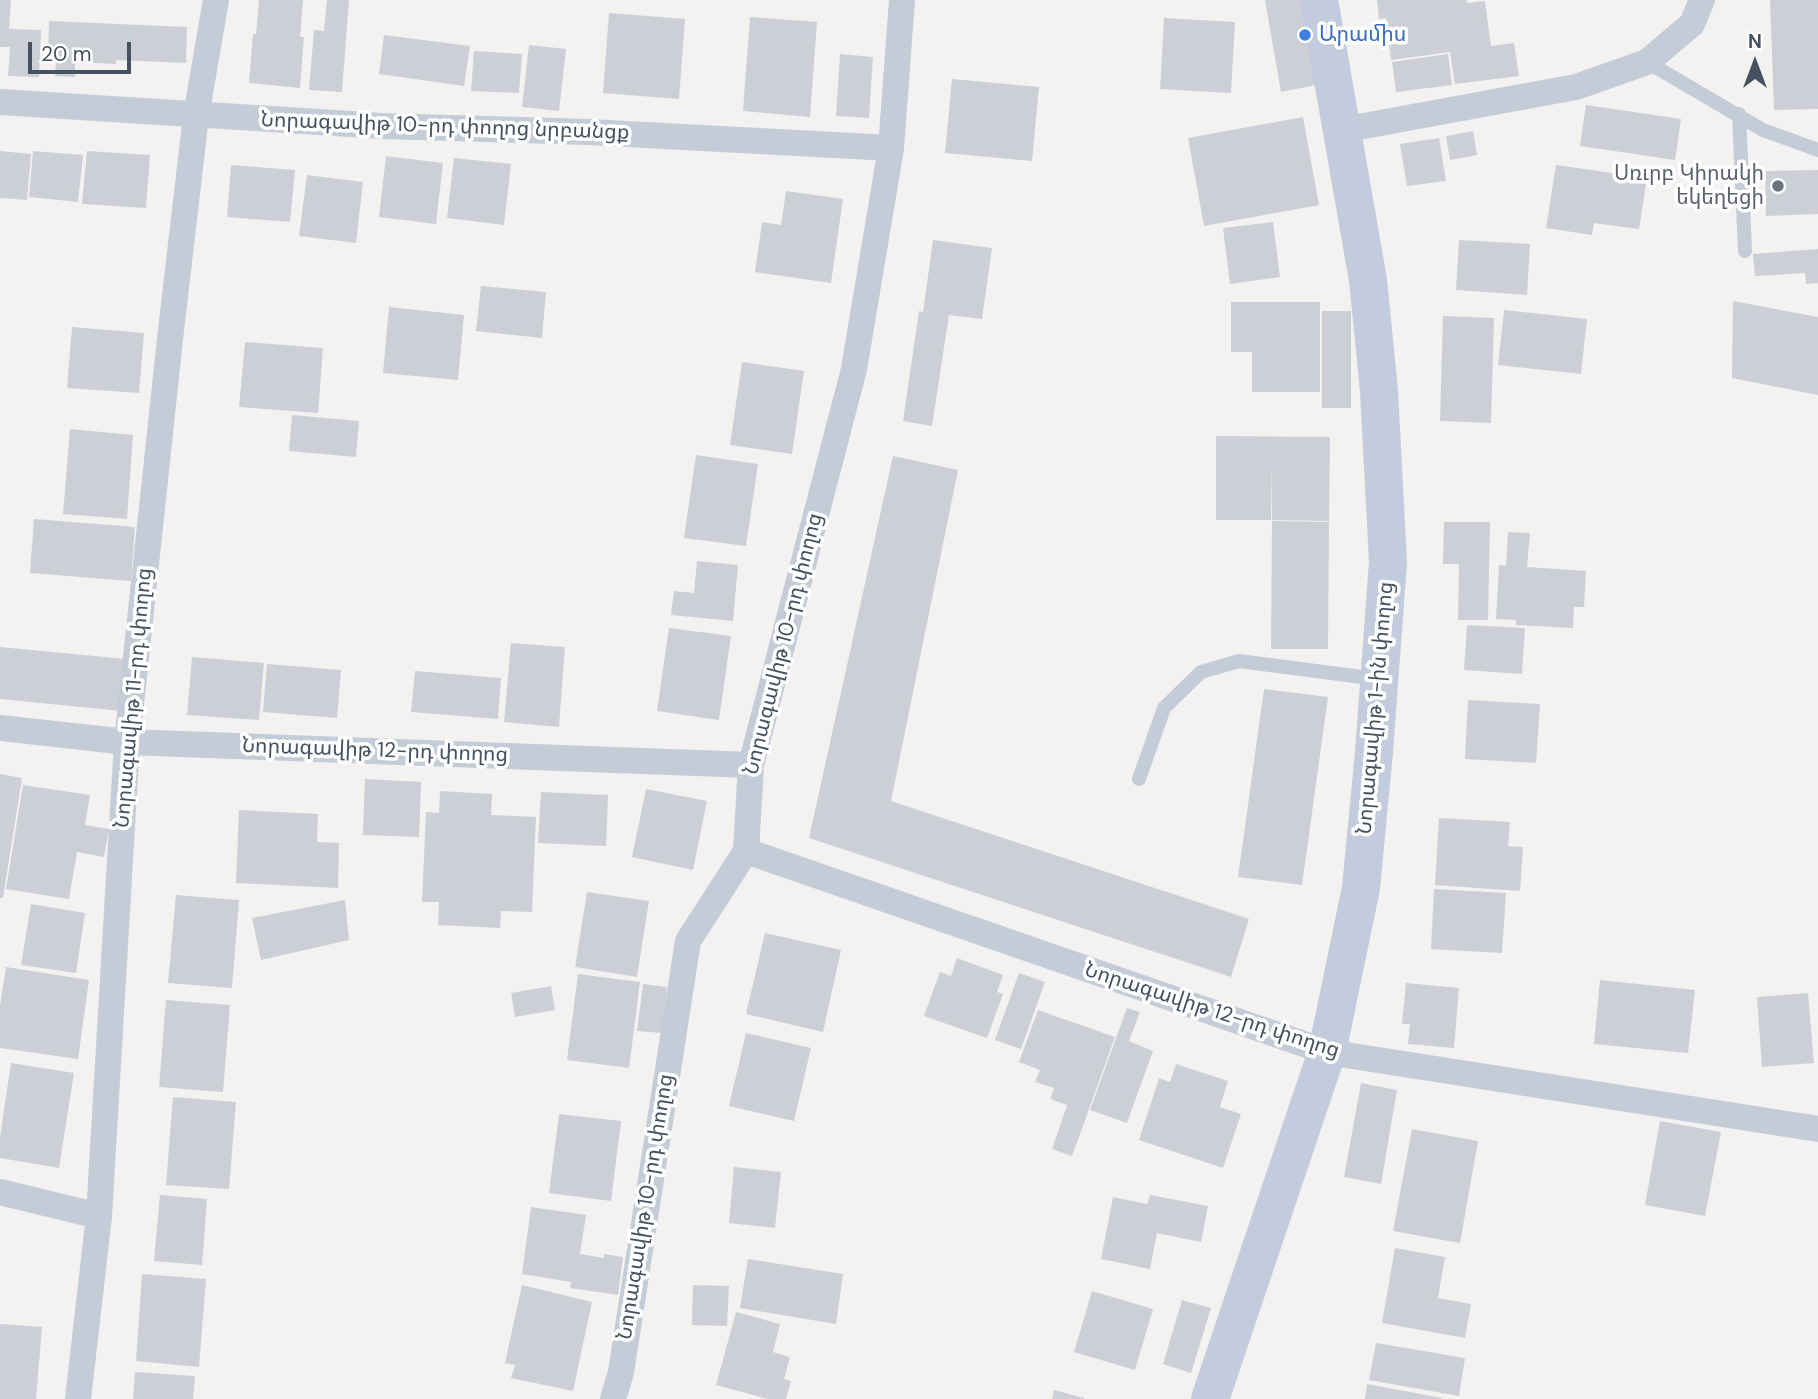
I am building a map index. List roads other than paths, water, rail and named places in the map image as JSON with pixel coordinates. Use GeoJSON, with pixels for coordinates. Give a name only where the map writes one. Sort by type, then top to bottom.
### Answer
{"type":"FeatureCollection","features":[{"type":"Feature","properties":{"kind":"main road","name":"Նորագավիթ 1-ին փողոց"},"geometry":{"type":"LineString","coordinates":[[1210,1399],[1327,1052],[1361,888],[1379,680],[1388,562],[1379,391],[1368,280],[1319,0]]}},
{"type":"Feature","properties":{"kind":"street","name":"Նորագավիթ 11-րդ փողոց"},"geometry":{"type":"LineString","coordinates":[[78,1399],[99,1216],[127,742],[196,116],[216,0]]}},
{"type":"Feature","properties":{"kind":"street","name":"Նորագավիթ 10-րդ փողոց"},"geometry":{"type":"LineString","coordinates":[[612,1399],[621,1372],[688,940],[746,851],[751,765],[855,369],[891,148],[902,0]]}},
{"type":"Feature","properties":{"kind":"street"},"geometry":{"type":"LineString","coordinates":[[1342,130],[1576,87],[1647,62],[1692,24],[1702,0]]}},
{"type":"Feature","properties":{"kind":"street","name":"Նորագավիթ 10-րդ փողոց նրբանցք"},"geometry":{"type":"LineString","coordinates":[[0,102],[196,116],[891,148]]}},
{"type":"Feature","properties":{"kind":"street","name":"Նորագավիթ 12-րդ փողոց"},"geometry":{"type":"LineString","coordinates":[[0,728],[127,742],[751,765]]}},
{"type":"Feature","properties":{"kind":"street","name":"Նորագավիթ 12-րդ փողոց"},"geometry":{"type":"LineString","coordinates":[[746,851],[1327,1052],[1818,1129]]}},
{"type":"Feature","properties":{"kind":"street"},"geometry":{"type":"LineString","coordinates":[[0,1192],[99,1216]]}},
{"type":"Feature","properties":{"kind":"lane"},"geometry":{"type":"LineString","coordinates":[[1647,62],[1763,130],[1818,150]]}},
{"type":"Feature","properties":{"kind":"lane"},"geometry":{"type":"LineString","coordinates":[[1739,114],[1745,251]]}},
{"type":"Feature","properties":{"kind":"lane"},"geometry":{"type":"LineString","coordinates":[[1139,779],[1164,708],[1201,672],[1239,661],[1379,680]]}},
{"type":"Feature","properties":{"kind":"place","name":"Արամիս"},"geometry":{"type":"Point","coordinates":[1305,35]}},
{"type":"Feature","properties":{"kind":"place","name":"Սռւրբ Կիրակի եկեղեցի"},"geometry":{"type":"Point","coordinates":[1778,186]}}]}
